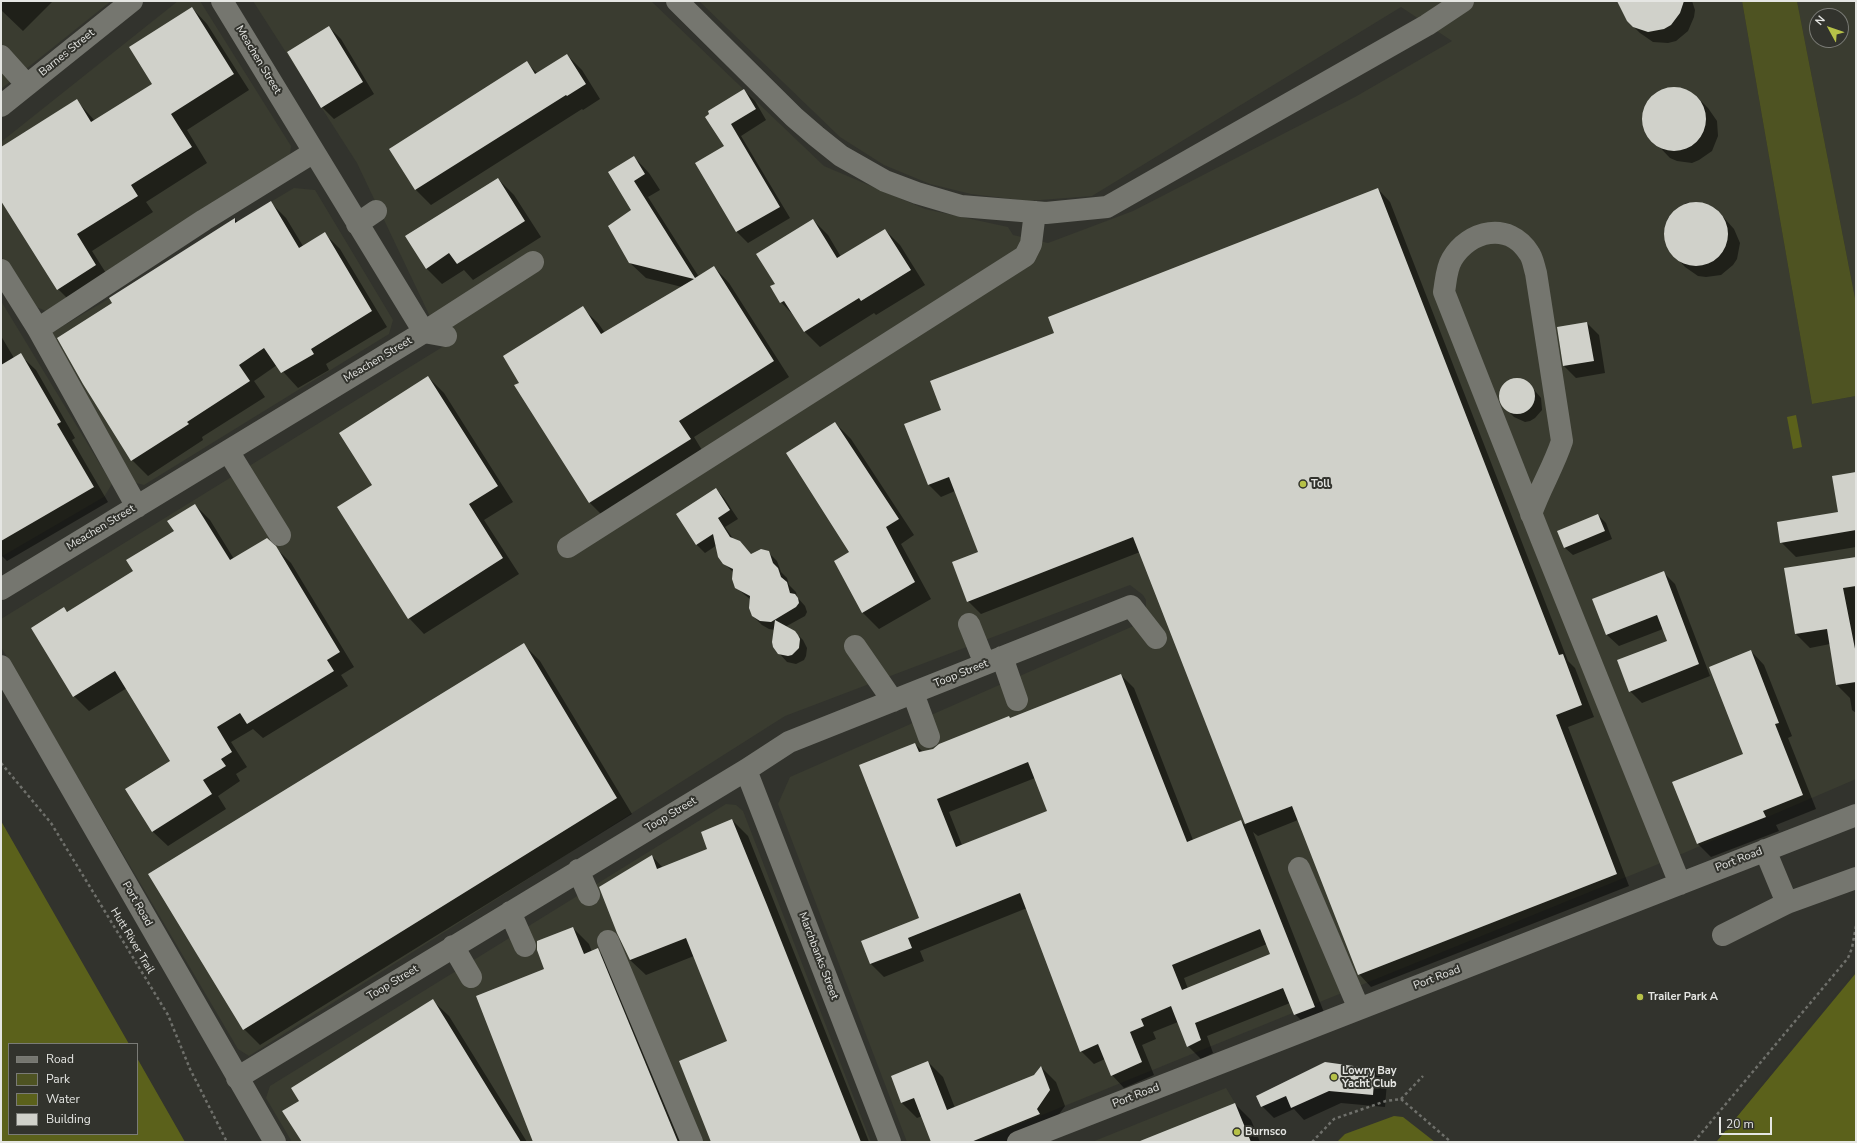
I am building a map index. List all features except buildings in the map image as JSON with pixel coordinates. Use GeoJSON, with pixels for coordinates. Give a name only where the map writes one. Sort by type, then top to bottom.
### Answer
{"type":"FeatureCollection","features":[{"type":"Feature","properties":{"kind":"street","name":"Barnes Street"},"geometry":{"type":"LineString","coordinates":[[1,106],[132,1]]}},
{"type":"Feature","properties":{"kind":"street"},"geometry":{"type":"LineString","coordinates":[[677,1],[794,117],[841,156],[859,168],[910,191],[961,206],[1046,213],[1107,207],[1427,25],[1463,1]]}},
{"type":"Feature","properties":{"kind":"street","name":"Meachen Street"},"geometry":{"type":"LineString","coordinates":[[1,590],[424,332],[223,2]]}},
{"type":"Feature","properties":{"kind":"street"},"geometry":{"type":"LineString","coordinates":[[1,56],[27,85]]}},
{"type":"Feature","properties":{"kind":"street"},"geometry":{"type":"LineString","coordinates":[[38,329],[132,256],[200,214],[314,152]]}},
{"type":"Feature","properties":{"kind":"street"},"geometry":{"type":"LineString","coordinates":[[357,224],[376,211]]}},
{"type":"Feature","properties":{"kind":"street"},"geometry":{"type":"LineString","coordinates":[[568,547],[1025,256],[1031,244],[1035,212]]}},
{"type":"Feature","properties":{"kind":"street"},"geometry":{"type":"LineString","coordinates":[[1531,514],[1544,481],[1555,463],[1562,441],[1536,273],[1529,253],[1518,241],[1504,233],[1485,232],[1469,240],[1452,260],[1447,273],[1444,292],[1531,514],[1680,884]]}},
{"type":"Feature","properties":{"kind":"street"},"geometry":{"type":"LineString","coordinates":[[424,332],[533,262]]}},
{"type":"Feature","properties":{"kind":"street"},"geometry":{"type":"LineString","coordinates":[[1,270],[38,329],[137,507]]}},
{"type":"Feature","properties":{"kind":"street"},"geometry":{"type":"LineString","coordinates":[[424,332],[446,336]]}},
{"type":"Feature","properties":{"kind":"street"},"geometry":{"type":"LineString","coordinates":[[228,451],[280,535]]}},
{"type":"Feature","properties":{"kind":"street","name":"Toop Street"},"geometry":{"type":"LineString","coordinates":[[237,1078],[578,870],[746,770],[789,742],[1131,606],[1156,638]]}},
{"type":"Feature","properties":{"kind":"street"},"geometry":{"type":"LineString","coordinates":[[969,624],[994,661],[1017,700]]}},
{"type":"Feature","properties":{"kind":"street"},"geometry":{"type":"LineString","coordinates":[[854,646],[892,701]]}},
{"type":"Feature","properties":{"kind":"street","name":"Port Road"},"geometry":{"type":"LineString","coordinates":[[1,666],[275,1142]]}},
{"type":"Feature","properties":{"kind":"street"},"geometry":{"type":"LineString","coordinates":[[913,693],[929,737]]}},
{"type":"Feature","properties":{"kind":"street","name":"Marchbanks Street"},"geometry":{"type":"LineString","coordinates":[[746,770],[890,1142]]}},
{"type":"Feature","properties":{"kind":"street","name":"Port Road"},"geometry":{"type":"LineString","coordinates":[[1018,1142],[1856,815]]}},
{"type":"Feature","properties":{"kind":"street"},"geometry":{"type":"LineString","coordinates":[[1765,850],[1788,903]]}},
{"type":"Feature","properties":{"kind":"street"},"geometry":{"type":"LineString","coordinates":[[1299,868],[1359,1009]]}},
{"type":"Feature","properties":{"kind":"street"},"geometry":{"type":"LineString","coordinates":[[578,870],[589,894]]}},
{"type":"Feature","properties":{"kind":"street"},"geometry":{"type":"LineString","coordinates":[[1723,935],[1788,903],[1856,878]]}},
{"type":"Feature","properties":{"kind":"street"},"geometry":{"type":"LineString","coordinates":[[510,912],[525,946]]}},
{"type":"Feature","properties":{"kind":"street"},"geometry":{"type":"LineString","coordinates":[[608,941],[692,1142]]}},
{"type":"Feature","properties":{"kind":"street"},"geometry":{"type":"LineString","coordinates":[[453,946],[471,977]]}},
{"type":"Feature","properties":{"kind":"path","name":"Hutt River Trail"},"geometry":{"type":"LineString","coordinates":[[1,763],[51,822],[168,1015],[190,1069],[227,1142]]}},
{"type":"Feature","properties":{"kind":"path"},"geometry":{"type":"LineString","coordinates":[[1694,1142],[1848,958],[1852,948],[1856,926]]}},
{"type":"Feature","properties":{"kind":"path"},"geometry":{"type":"LineString","coordinates":[[1312,1142],[1334,1119],[1386,1101],[1401,1099],[1423,1076]]}},
{"type":"Feature","properties":{"kind":"path"},"geometry":{"type":"LineString","coordinates":[[1401,1099],[1451,1142]]}},
{"type":"Feature","properties":{"kind":"shaded area"},"geometry":{"type":"Polygon","coordinates":[[[1,1],[111,1],[1,89],[1,1]]]}},
{"type":"Feature","properties":{"kind":"shaded area"},"geometry":{"type":"Polygon","coordinates":[[[178,1],[200,1],[291,146],[289,161],[48,312],[30,304],[1,256],[1,142],[178,1]]]}},
{"type":"Feature","properties":{"kind":"shaded area"},"geometry":{"type":"Polygon","coordinates":[[[253,1],[651,1],[824,166],[925,209],[1008,227],[1013,235],[1048,243],[1133,211],[1355,97],[1452,41],[1401,7],[1092,196],[1028,201],[971,194],[930,184],[884,165],[840,137],[699,1],[1742,1],[1812,404],[1856,396],[1856,779],[1656,865],[976,1142],[907,1142],[778,804],[790,777],[1138,624],[1146,618],[1146,600],[1143,595],[1130,585],[785,716],[249,1056],[238,1049],[1,647],[1,619],[444,346],[357,163],[253,1]]]}},
{"type":"Feature","properties":{"kind":"shaded area"},"geometry":{"type":"Polygon","coordinates":[[[1797,1],[1856,1],[1856,303],[1797,1]]]}},
{"type":"Feature","properties":{"kind":"shaded area"},"geometry":{"type":"Polygon","coordinates":[[[294,188],[315,190],[393,320],[389,334],[144,485],[132,482],[50,335],[294,188]]]}},
{"type":"Feature","properties":{"kind":"shaded area"},"geometry":{"type":"Polygon","coordinates":[[[1,301],[112,484],[104,497],[1,557],[1,301]]]}},
{"type":"Feature","properties":{"kind":"shaded area"},"geometry":{"type":"Polygon","coordinates":[[[726,804],[736,805],[743,811],[871,1142],[292,1142],[266,1098],[270,1086],[726,804]]]}},
{"type":"Feature","properties":{"kind":"shaded area"},"geometry":{"type":"Polygon","coordinates":[[[1226,1088],[1235,1103],[1251,1142],[1092,1142],[1226,1088]]]}},
{"type":"Feature","properties":{"kind":"green space"},"geometry":{"type":"Polygon","coordinates":[[[1742,1],[1797,1],[1856,303],[1856,396],[1812,404],[1742,1]]]}},
{"type":"Feature","properties":{"kind":"water"},"geometry":{"type":"Polygon","coordinates":[[[1796,415],[1802,447],[1793,449],[1787,417],[1796,415]]]}},
{"type":"Feature","properties":{"kind":"water"},"geometry":{"type":"Polygon","coordinates":[[[1,821],[128,1043],[8,1043],[8,1135],[138,1135],[138,1060],[185,1142],[1,1142],[1,821]]]}},
{"type":"Feature","properties":{"kind":"water"},"geometry":{"type":"Polygon","coordinates":[[[1856,973],[1856,1142],[1716,1142],[1856,973]]]}},
{"type":"Feature","properties":{"kind":"water"},"geometry":{"type":"Polygon","coordinates":[[[1394,1116],[1403,1117],[1435,1142],[1337,1142],[1345,1134],[1394,1116]]]}},
{"type":"Feature","properties":{"kind":"pier"},"geometry":{"type":"Polygon","coordinates":[[[1856,971],[1716,1142],[1714,1142],[1854,972],[1856,971]]]}},
{"type":"Feature","properties":{"kind":"place","name":"Toll"},"geometry":{"type":"Point","coordinates":[1303,484]}},
{"type":"Feature","properties":{"kind":"place","name":"Trailer Park A"},"geometry":{"type":"Point","coordinates":[1640,997]}},
{"type":"Feature","properties":{"kind":"place","name":"Lowry Bay Yacht Club"},"geometry":{"type":"Point","coordinates":[1334,1077]}},
{"type":"Feature","properties":{"kind":"place","name":"Burnsco"},"geometry":{"type":"Point","coordinates":[1237,1132]}}]}
